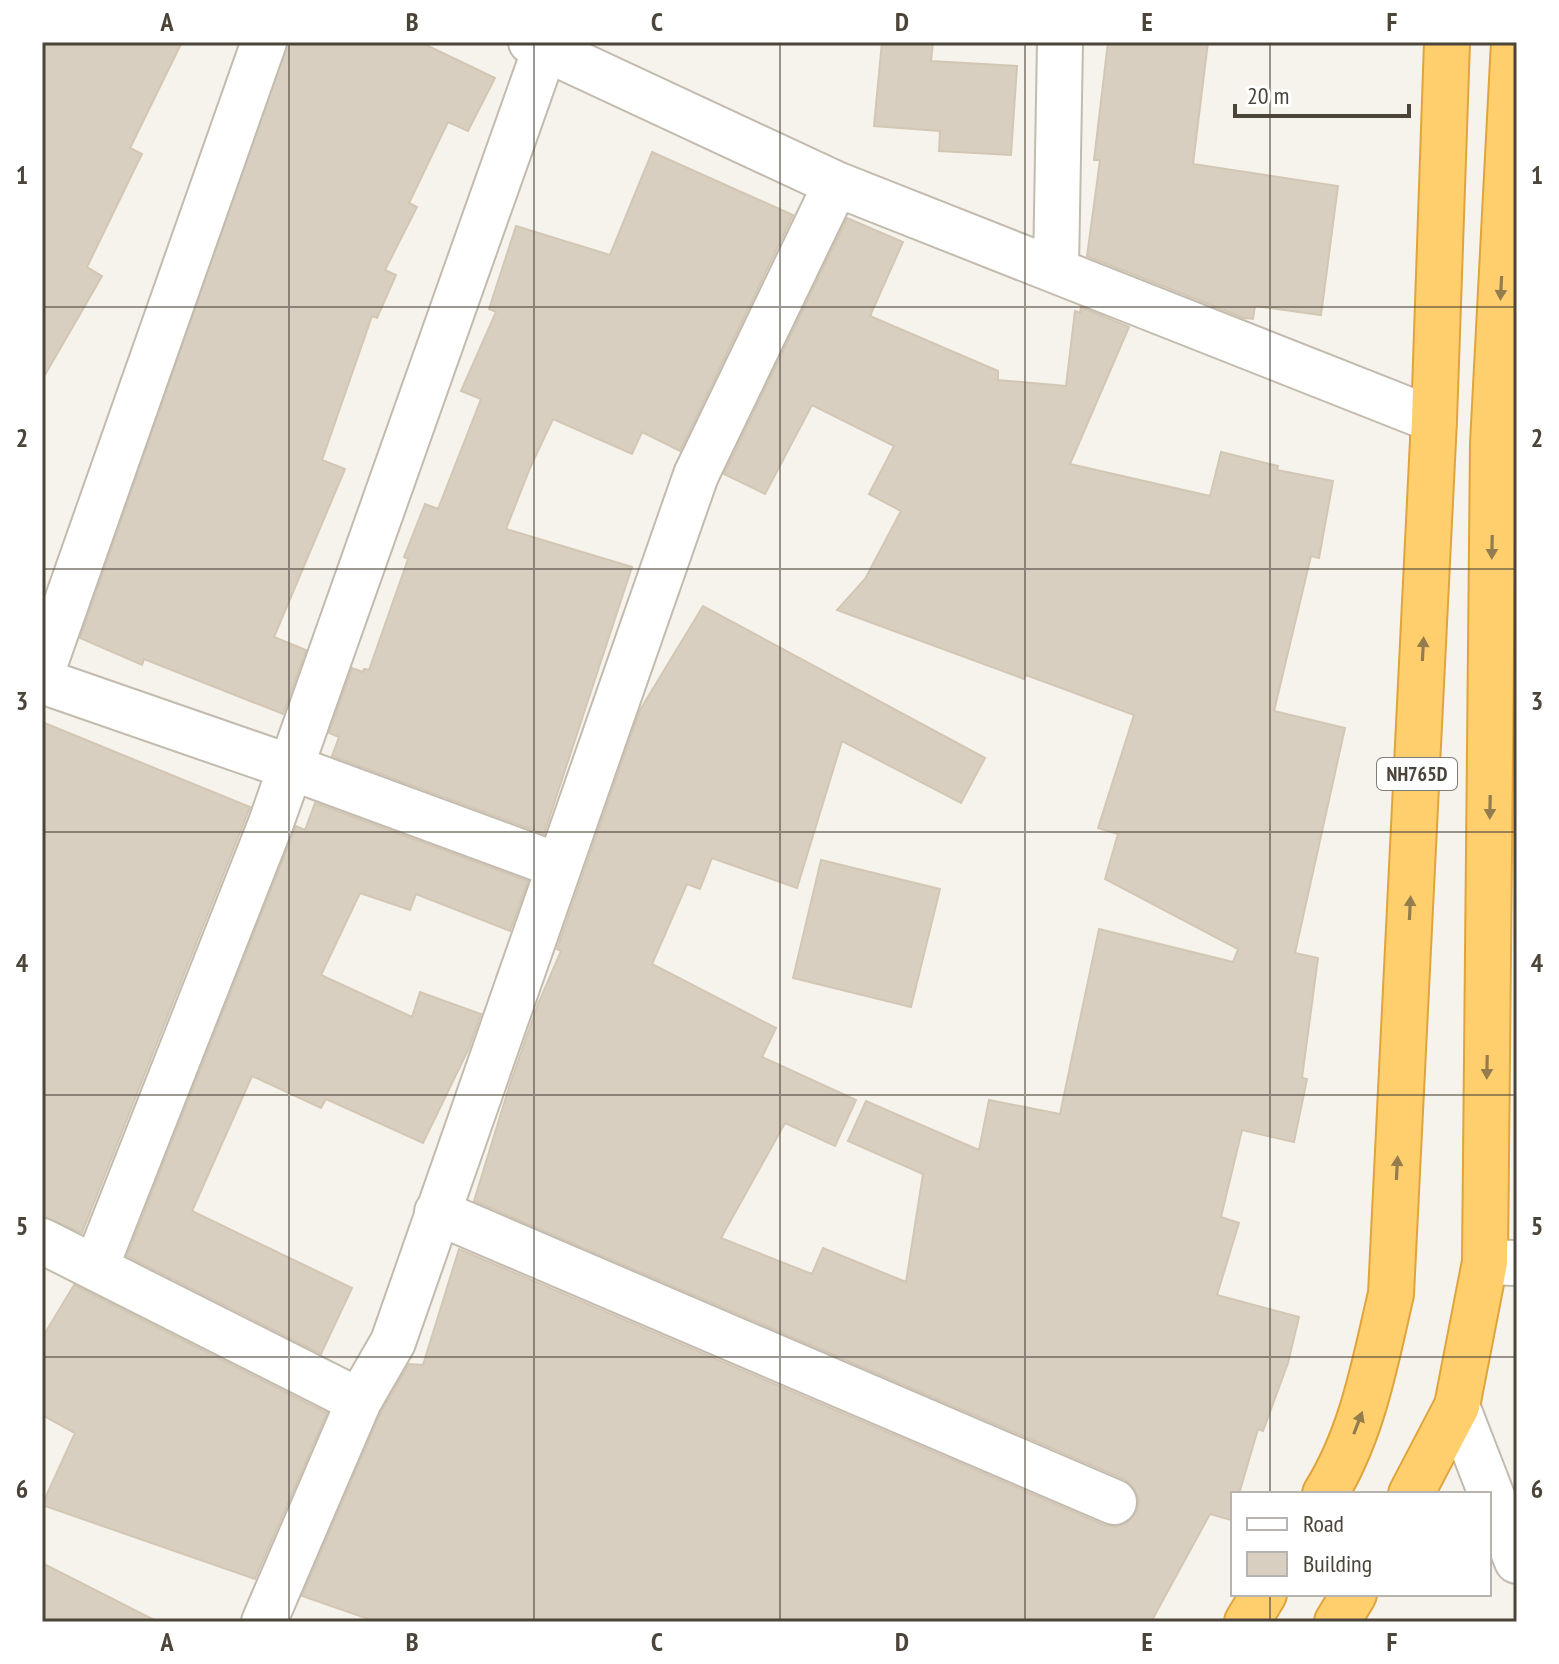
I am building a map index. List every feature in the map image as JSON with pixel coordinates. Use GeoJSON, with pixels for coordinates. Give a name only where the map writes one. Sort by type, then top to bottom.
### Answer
{"type":"FeatureCollection","features":[{"type":"Feature","properties":{"kind":"highway","name":"NH765D"},"geometry":{"type":"LineString","coordinates":[[1326,1492],[1339,1471],[1366,1403],[1391,1294],[1434,420],[1447,42]]}},
{"type":"Feature","properties":{"kind":"highway"},"geometry":{"type":"LineString","coordinates":[[1412,1492],[1457,1406],[1501,1262],[1493,444],[1514,42]]}},
{"type":"Feature","properties":{"kind":"highway"},"geometry":{"type":"LineString","coordinates":[[1247,1622],[1263,1596]]}},
{"type":"Feature","properties":{"kind":"highway"},"geometry":{"type":"LineString","coordinates":[[1337,1622],[1353,1596]]}},
{"type":"Feature","properties":{"kind":"street"},"geometry":{"type":"LineString","coordinates":[[42,672],[264,42]]}},
{"type":"Feature","properties":{"kind":"street"},"geometry":{"type":"LineString","coordinates":[[1056,269],[1060,42]]}},
{"type":"Feature","properties":{"kind":"street"},"geometry":{"type":"LineString","coordinates":[[96,1267],[290,767],[538,46],[836,184],[1434,420]]}},
{"type":"Feature","properties":{"kind":"street"},"geometry":{"type":"LineString","coordinates":[[264,1622],[359,1401],[393,1342],[696,475],[836,184]]}},
{"type":"Feature","properties":{"kind":"street"},"geometry":{"type":"LineString","coordinates":[[42,681],[290,767],[559,866]]}},
{"type":"Feature","properties":{"kind":"street"},"geometry":{"type":"LineString","coordinates":[[437,1212],[1114,1502]]}},
{"type":"Feature","properties":{"kind":"street"},"geometry":{"type":"LineString","coordinates":[[42,1241],[359,1401]]}},
{"type":"Feature","properties":{"kind":"street"},"geometry":{"type":"LineString","coordinates":[[1457,1406],[1490,1492]]}},
{"type":"Feature","properties":{"kind":"street"},"geometry":{"type":"LineString","coordinates":[[1491,1494],[1517,1561]]}},
{"type":"Feature","properties":{"kind":"building"},"geometry":{"type":"Polygon","coordinates":[[[42,42],[182,42],[130,148],[142,154],[87,267],[102,276],[42,380],[42,42]]]}},
{"type":"Feature","properties":{"kind":"building"},"geometry":{"type":"Polygon","coordinates":[[[288,42],[420,42],[495,78],[468,131],[448,122],[409,203],[417,207],[385,270],[396,275],[377,318],[372,316],[322,460],[345,469],[274,637],[306,650],[283,714],[144,659],[142,665],[80,638],[288,42]]]}},
{"type":"Feature","properties":{"kind":"building"},"geometry":{"type":"Polygon","coordinates":[[[882,42],[933,42],[931,61],[1017,66],[1011,155],[939,151],[940,131],[874,126],[882,42]]]}},
{"type":"Feature","properties":{"kind":"building"},"geometry":{"type":"Polygon","coordinates":[[[1108,42],[1208,42],[1193,164],[1338,186],[1321,315],[1255,306],[1253,319],[1244,318],[1087,256],[1100,160],[1094,160],[1108,42]]]}},
{"type":"Feature","properties":{"kind":"building"},"geometry":{"type":"Polygon","coordinates":[[[652,152],[793,215],[680,451],[642,432],[632,454],[553,419],[530,468],[506,529],[632,567],[544,834],[332,756],[339,737],[329,733],[352,668],[363,672],[364,669],[369,670],[408,559],[404,557],[425,504],[438,509],[481,399],[461,391],[496,312],[489,309],[516,226],[610,255],[652,152]]]}},
{"type":"Feature","properties":{"kind":"building"},"geometry":{"type":"Polygon","coordinates":[[[847,218],[903,242],[870,316],[998,371],[998,380],[1066,386],[1075,311],[1080,313],[1081,307],[1129,327],[1070,464],[1210,496],[1221,452],[1278,466],[1277,470],[1333,481],[1319,558],[1311,556],[1274,711],[1345,728],[1295,953],[1318,958],[1302,1078],[1307,1079],[1294,1142],[1242,1130],[1221,1217],[1239,1223],[1217,1295],[1299,1317],[1288,1363],[1263,1431],[1258,1429],[1240,1492],[1231,1492],[1231,1520],[1210,1514],[1151,1622],[377,1622],[302,1596],[381,1412],[409,1364],[423,1365],[459,1249],[1104,1525],[1116,1527],[1128,1522],[1137,1511],[1139,1500],[1134,1488],[1124,1479],[474,1201],[510,1084],[538,1004],[561,951],[557,949],[640,710],[703,606],[985,758],[961,803],[842,741],[797,888],[712,858],[700,889],[687,884],[652,964],[776,1028],[762,1057],[856,1100],[835,1146],[785,1123],[721,1238],[812,1274],[823,1248],[906,1282],[923,1174],[848,1141],[866,1101],[979,1150],[989,1100],[1060,1114],[1099,929],[1233,962],[1238,949],[1105,879],[1118,834],[1098,828],[1134,715],[1026,675],[1024,679],[837,610],[865,579],[901,511],[869,494],[894,446],[812,405],[765,494],[724,474],[847,218]]]}},
{"type":"Feature","properties":{"kind":"building"},"geometry":{"type":"Polygon","coordinates":[[[42,722],[250,807],[82,1233],[42,1216],[42,722]]]}},
{"type":"Feature","properties":{"kind":"building"},"geometry":{"type":"Polygon","coordinates":[[[315,803],[528,881],[510,931],[416,894],[410,910],[360,893],[321,975],[412,1017],[420,992],[481,1014],[469,1048],[423,1143],[326,1099],[321,1108],[252,1076],[192,1211],[352,1288],[321,1354],[127,1256],[296,826],[305,830],[315,803]]]}},
{"type":"Feature","properties":{"kind":"building"},"geometry":{"type":"Polygon","coordinates":[[[821,860],[940,889],[911,1007],[793,978],[821,860]]]}},
{"type":"Feature","properties":{"kind":"building"},"geometry":{"type":"Polygon","coordinates":[[[74,1285],[327,1413],[255,1579],[42,1505],[75,1433],[42,1415],[42,1338],[74,1285]]]}},
{"type":"Feature","properties":{"kind":"building"},"geometry":{"type":"Polygon","coordinates":[[[42,1563],[158,1622],[42,1622],[42,1563]]]}}]}
